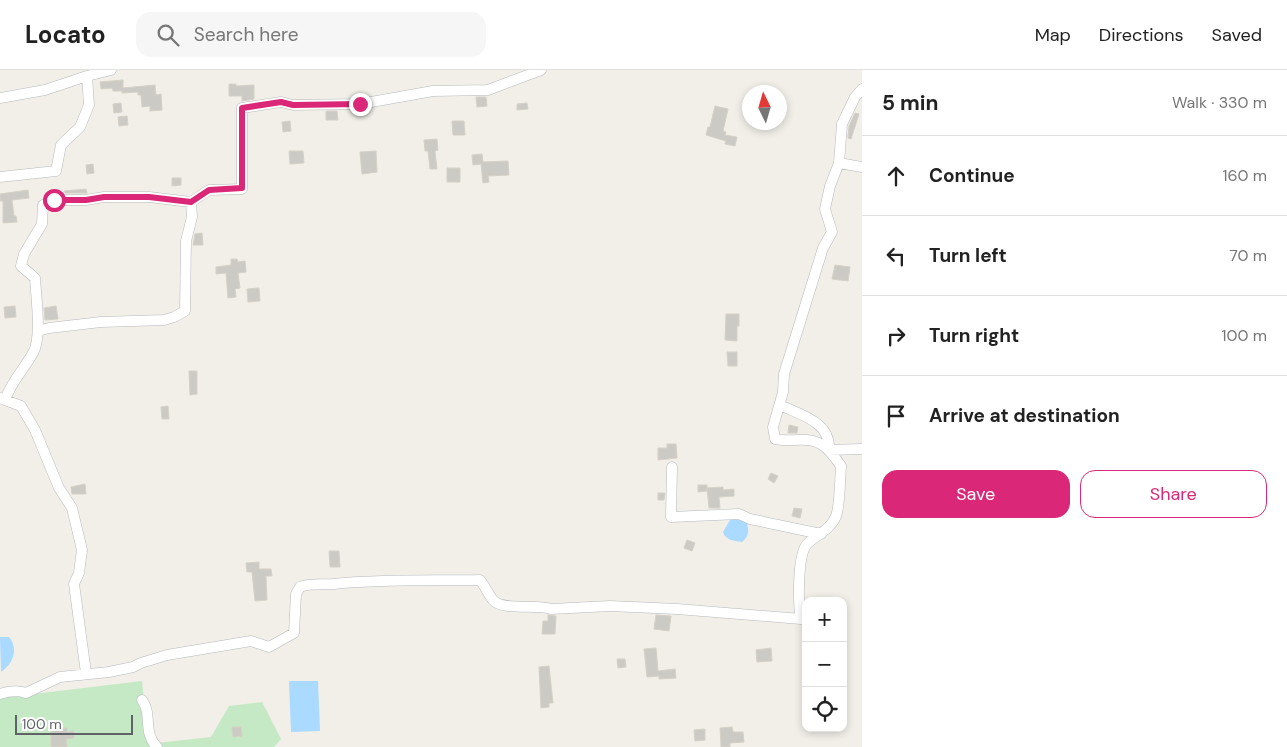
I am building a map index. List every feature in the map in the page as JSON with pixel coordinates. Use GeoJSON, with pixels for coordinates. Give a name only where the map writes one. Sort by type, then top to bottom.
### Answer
{"type":"FeatureCollection","features":[{"type":"Feature","properties":{"kind":"street"},"geometry":{"type":"LineString","coordinates":[[0,98],[45,90],[111,70]]}},
{"type":"Feature","properties":{"kind":"street"},"geometry":{"type":"LineString","coordinates":[[86,673],[74,584],[79,573],[82,550],[72,508],[59,488],[35,430],[21,406],[2,399],[34,352],[38,336],[35,278],[21,266],[24,254],[42,224],[43,205],[54,200],[86,200],[104,197],[149,197],[191,202],[209,190],[242,188],[242,108],[281,102],[293,105],[360,104],[433,91],[488,90],[541,70]]}},
{"type":"Feature","properties":{"kind":"street"},"geometry":{"type":"LineString","coordinates":[[0,177],[56,170],[61,145],[80,127],[89,105],[87,76]]}},
{"type":"Feature","properties":{"kind":"street"},"geometry":{"type":"LineString","coordinates":[[0,694],[10,691],[26,693],[60,677],[109,672],[133,667],[141,662],[168,654],[216,645],[251,641],[269,647],[294,633],[296,594],[300,587],[306,584],[324,585],[373,580],[480,580],[494,602],[503,606],[544,606],[551,608],[610,606],[677,609],[801,619],[800,560],[806,544],[821,534],[836,517],[840,466],[822,443],[806,439],[780,441],[775,439],[774,427],[780,405],[784,374],[823,248],[832,232],[825,209],[830,186],[839,163],[842,124],[862,88]]}},
{"type":"Feature","properties":{"kind":"street"},"geometry":{"type":"LineString","coordinates":[[839,163],[862,167]]}},
{"type":"Feature","properties":{"kind":"street"},"geometry":{"type":"LineString","coordinates":[[38,331],[48,328],[101,322],[164,320],[185,311],[186,240],[192,217],[191,202]]}},
{"type":"Feature","properties":{"kind":"street"},"geometry":{"type":"LineString","coordinates":[[780,405],[819,423],[830,440],[829,450]]}},
{"type":"Feature","properties":{"kind":"street"},"geometry":{"type":"LineString","coordinates":[[829,450],[862,449]]}},
{"type":"Feature","properties":{"kind":"street"},"geometry":{"type":"LineString","coordinates":[[672,467],[671,517],[739,514],[750,519],[821,534]]}},
{"type":"Feature","properties":{"kind":"street"},"geometry":{"type":"LineString","coordinates":[[142,700],[146,706],[150,741],[157,747]]}},
{"type":"Feature","properties":{"kind":"green space"},"geometry":{"type":"Polygon","coordinates":[[[142,681],[148,744],[211,737],[229,706],[262,702],[281,739],[274,747],[0,747],[0,698],[142,681]]]}},
{"type":"Feature","properties":{"kind":"water"},"geometry":{"type":"Polygon","coordinates":[[[735,517],[746,520],[748,535],[742,542],[733,541],[724,535],[723,532],[730,520],[735,517]]]}},
{"type":"Feature","properties":{"kind":"water"},"geometry":{"type":"Polygon","coordinates":[[[0,637],[9,637],[14,646],[13,656],[9,665],[1,672],[0,637]]]}},
{"type":"Feature","properties":{"kind":"water"},"geometry":{"type":"Polygon","coordinates":[[[289,681],[318,681],[320,731],[291,732],[289,681]]]}},
{"type":"Feature","properties":{"kind":"building"},"geometry":{"type":"Polygon","coordinates":[[[123,80],[123,88],[155,85],[156,95],[161,94],[162,110],[150,111],[150,106],[142,107],[141,95],[138,95],[138,92],[122,93],[122,91],[113,91],[112,88],[101,89],[100,82],[123,80]]]}},
{"type":"Feature","properties":{"kind":"building"},"geometry":{"type":"Polygon","coordinates":[[[229,84],[236,84],[236,86],[254,85],[254,99],[242,101],[242,96],[229,96],[229,84]]]}},
{"type":"Feature","properties":{"kind":"building"},"geometry":{"type":"Polygon","coordinates":[[[476,97],[486,97],[487,106],[477,107],[476,97]]]}},
{"type":"Feature","properties":{"kind":"building"},"geometry":{"type":"Polygon","coordinates":[[[121,103],[122,112],[114,113],[113,104],[121,103]]]}},
{"type":"Feature","properties":{"kind":"building"},"geometry":{"type":"Polygon","coordinates":[[[527,103],[528,109],[517,110],[517,104],[527,103]]]}},
{"type":"Feature","properties":{"kind":"building"},"geometry":{"type":"Polygon","coordinates":[[[715,106],[728,109],[723,131],[726,132],[725,135],[737,137],[735,146],[725,144],[726,141],[706,135],[715,106]]]}},
{"type":"Feature","properties":{"kind":"building"},"geometry":{"type":"Polygon","coordinates":[[[326,111],[337,111],[338,120],[326,120],[326,111]]]}},
{"type":"Feature","properties":{"kind":"building"},"geometry":{"type":"Polygon","coordinates":[[[855,113],[859,114],[851,139],[848,138],[849,126],[855,113]]]}},
{"type":"Feature","properties":{"kind":"building"},"geometry":{"type":"Polygon","coordinates":[[[127,116],[128,125],[119,126],[118,117],[127,116]]]}},
{"type":"Feature","properties":{"kind":"building"},"geometry":{"type":"Polygon","coordinates":[[[290,121],[291,131],[283,132],[282,122],[290,121]]]}},
{"type":"Feature","properties":{"kind":"building"},"geometry":{"type":"Polygon","coordinates":[[[452,121],[464,121],[465,135],[453,135],[452,121]]]}},
{"type":"Feature","properties":{"kind":"building"},"geometry":{"type":"Polygon","coordinates":[[[437,139],[438,150],[435,151],[437,169],[430,169],[428,151],[425,151],[424,140],[437,139]]]}},
{"type":"Feature","properties":{"kind":"building"},"geometry":{"type":"Polygon","coordinates":[[[289,151],[303,151],[304,163],[290,164],[289,151]]]}},
{"type":"Feature","properties":{"kind":"building"},"geometry":{"type":"Polygon","coordinates":[[[376,151],[377,172],[362,174],[360,152],[376,151]]]}},
{"type":"Feature","properties":{"kind":"building"},"geometry":{"type":"Polygon","coordinates":[[[482,154],[483,162],[508,161],[509,175],[488,176],[489,182],[483,183],[481,164],[473,165],[472,155],[482,154]]]}},
{"type":"Feature","properties":{"kind":"building"},"geometry":{"type":"Polygon","coordinates":[[[93,164],[94,173],[87,174],[86,165],[93,164]]]}},
{"type":"Feature","properties":{"kind":"building"},"geometry":{"type":"Polygon","coordinates":[[[447,168],[460,168],[460,182],[447,182],[447,168]]]}},
{"type":"Feature","properties":{"kind":"building"},"geometry":{"type":"Polygon","coordinates":[[[172,178],[181,178],[181,185],[172,186],[172,178]]]}},
{"type":"Feature","properties":{"kind":"building"},"geometry":{"type":"Polygon","coordinates":[[[86,189],[87,193],[65,193],[64,191],[86,189]]]}},
{"type":"Feature","properties":{"kind":"building"},"geometry":{"type":"Polygon","coordinates":[[[28,190],[29,198],[12,200],[14,216],[16,216],[17,222],[3,223],[3,201],[0,201],[0,194],[28,190]]]}},
{"type":"Feature","properties":{"kind":"building"},"geometry":{"type":"Polygon","coordinates":[[[202,233],[203,245],[193,245],[195,234],[202,233]]]}},
{"type":"Feature","properties":{"kind":"building"},"geometry":{"type":"Polygon","coordinates":[[[231,259],[237,259],[238,262],[245,261],[246,272],[238,273],[240,288],[235,289],[236,297],[228,298],[226,273],[216,274],[216,267],[231,265],[231,259]]]}},
{"type":"Feature","properties":{"kind":"building"},"geometry":{"type":"Polygon","coordinates":[[[835,265],[850,267],[848,281],[832,279],[835,265]]]}},
{"type":"Feature","properties":{"kind":"building"},"geometry":{"type":"Polygon","coordinates":[[[259,288],[260,301],[248,302],[247,289],[259,288]]]}},
{"type":"Feature","properties":{"kind":"building"},"geometry":{"type":"Polygon","coordinates":[[[15,306],[16,317],[5,318],[4,307],[15,306]]]}},
{"type":"Feature","properties":{"kind":"building"},"geometry":{"type":"Polygon","coordinates":[[[56,306],[58,319],[45,320],[44,308],[56,306]]]}},
{"type":"Feature","properties":{"kind":"building"},"geometry":{"type":"Polygon","coordinates":[[[726,314],[739,314],[737,341],[725,340],[726,314]]]}},
{"type":"Feature","properties":{"kind":"building"},"geometry":{"type":"Polygon","coordinates":[[[727,352],[737,352],[737,366],[728,366],[727,352]]]}},
{"type":"Feature","properties":{"kind":"building"},"geometry":{"type":"Polygon","coordinates":[[[189,371],[197,371],[197,394],[190,395],[189,371]]]}},
{"type":"Feature","properties":{"kind":"building"},"geometry":{"type":"Polygon","coordinates":[[[168,406],[169,419],[162,419],[161,407],[168,406]]]}},
{"type":"Feature","properties":{"kind":"building"},"geometry":{"type":"Polygon","coordinates":[[[789,425],[798,427],[797,433],[788,433],[789,425]]]}},
{"type":"Feature","properties":{"kind":"building"},"geometry":{"type":"Polygon","coordinates":[[[667,444],[676,444],[677,458],[658,460],[658,448],[667,448],[667,444]]]}},
{"type":"Feature","properties":{"kind":"building"},"geometry":{"type":"Polygon","coordinates":[[[771,473],[778,476],[774,483],[768,479],[771,473]]]}},
{"type":"Feature","properties":{"kind":"building"},"geometry":{"type":"Polygon","coordinates":[[[85,484],[86,494],[72,494],[71,487],[85,484]]]}},
{"type":"Feature","properties":{"kind":"building"},"geometry":{"type":"Polygon","coordinates":[[[698,485],[707,485],[707,491],[698,492],[698,485]]]}},
{"type":"Feature","properties":{"kind":"building"},"geometry":{"type":"Polygon","coordinates":[[[723,487],[723,490],[734,489],[734,496],[719,497],[720,508],[709,508],[707,488],[723,487]]]}},
{"type":"Feature","properties":{"kind":"building"},"geometry":{"type":"Polygon","coordinates":[[[658,493],[665,493],[664,500],[658,500],[658,493]]]}},
{"type":"Feature","properties":{"kind":"building"},"geometry":{"type":"Polygon","coordinates":[[[794,508],[802,509],[800,518],[792,516],[794,508]]]}},
{"type":"Feature","properties":{"kind":"building"},"geometry":{"type":"Polygon","coordinates":[[[687,540],[695,543],[692,551],[684,548],[687,540]]]}},
{"type":"Feature","properties":{"kind":"building"},"geometry":{"type":"Polygon","coordinates":[[[329,551],[339,551],[340,567],[330,567],[329,551]]]}},
{"type":"Feature","properties":{"kind":"building"},"geometry":{"type":"Polygon","coordinates":[[[259,562],[259,569],[271,569],[272,576],[266,576],[267,600],[255,601],[252,572],[247,572],[246,563],[259,562]]]}},
{"type":"Feature","properties":{"kind":"building"},"geometry":{"type":"Polygon","coordinates":[[[548,615],[556,616],[555,634],[542,634],[543,621],[548,621],[548,615]]]}},
{"type":"Feature","properties":{"kind":"building"},"geometry":{"type":"Polygon","coordinates":[[[656,615],[671,616],[669,631],[654,629],[656,615]]]}},
{"type":"Feature","properties":{"kind":"building"},"geometry":{"type":"Polygon","coordinates":[[[656,648],[658,671],[675,669],[676,678],[659,679],[659,676],[647,677],[644,649],[656,648]]]}},
{"type":"Feature","properties":{"kind":"building"},"geometry":{"type":"Polygon","coordinates":[[[771,648],[772,661],[757,662],[756,650],[771,648]]]}},
{"type":"Feature","properties":{"kind":"building"},"geometry":{"type":"Polygon","coordinates":[[[617,659],[625,659],[626,667],[618,668],[617,659]]]}},
{"type":"Feature","properties":{"kind":"building"},"geometry":{"type":"Polygon","coordinates":[[[549,666],[553,703],[549,703],[549,707],[541,708],[539,667],[549,666]]]}},
{"type":"Feature","properties":{"kind":"building"},"geometry":{"type":"Polygon","coordinates":[[[232,727],[241,727],[242,736],[233,737],[232,727]]]}},
{"type":"Feature","properties":{"kind":"building"},"geometry":{"type":"Polygon","coordinates":[[[732,727],[733,732],[743,732],[744,742],[730,743],[730,747],[721,747],[720,728],[732,727]]]}},
{"type":"Feature","properties":{"kind":"building"},"geometry":{"type":"Polygon","coordinates":[[[67,728],[67,732],[74,731],[74,738],[66,739],[67,747],[51,747],[51,730],[67,728]]]}},
{"type":"Feature","properties":{"kind":"building"},"geometry":{"type":"Polygon","coordinates":[[[705,729],[705,740],[695,741],[694,730],[705,729]]]}},
{"type":"Feature","properties":{"kind":"route"},"geometry":{"type":"LineString","coordinates":[[54,200],[149,197],[191,202],[209,190],[242,188],[242,108],[281,102],[293,105],[360,104]]}}]}
